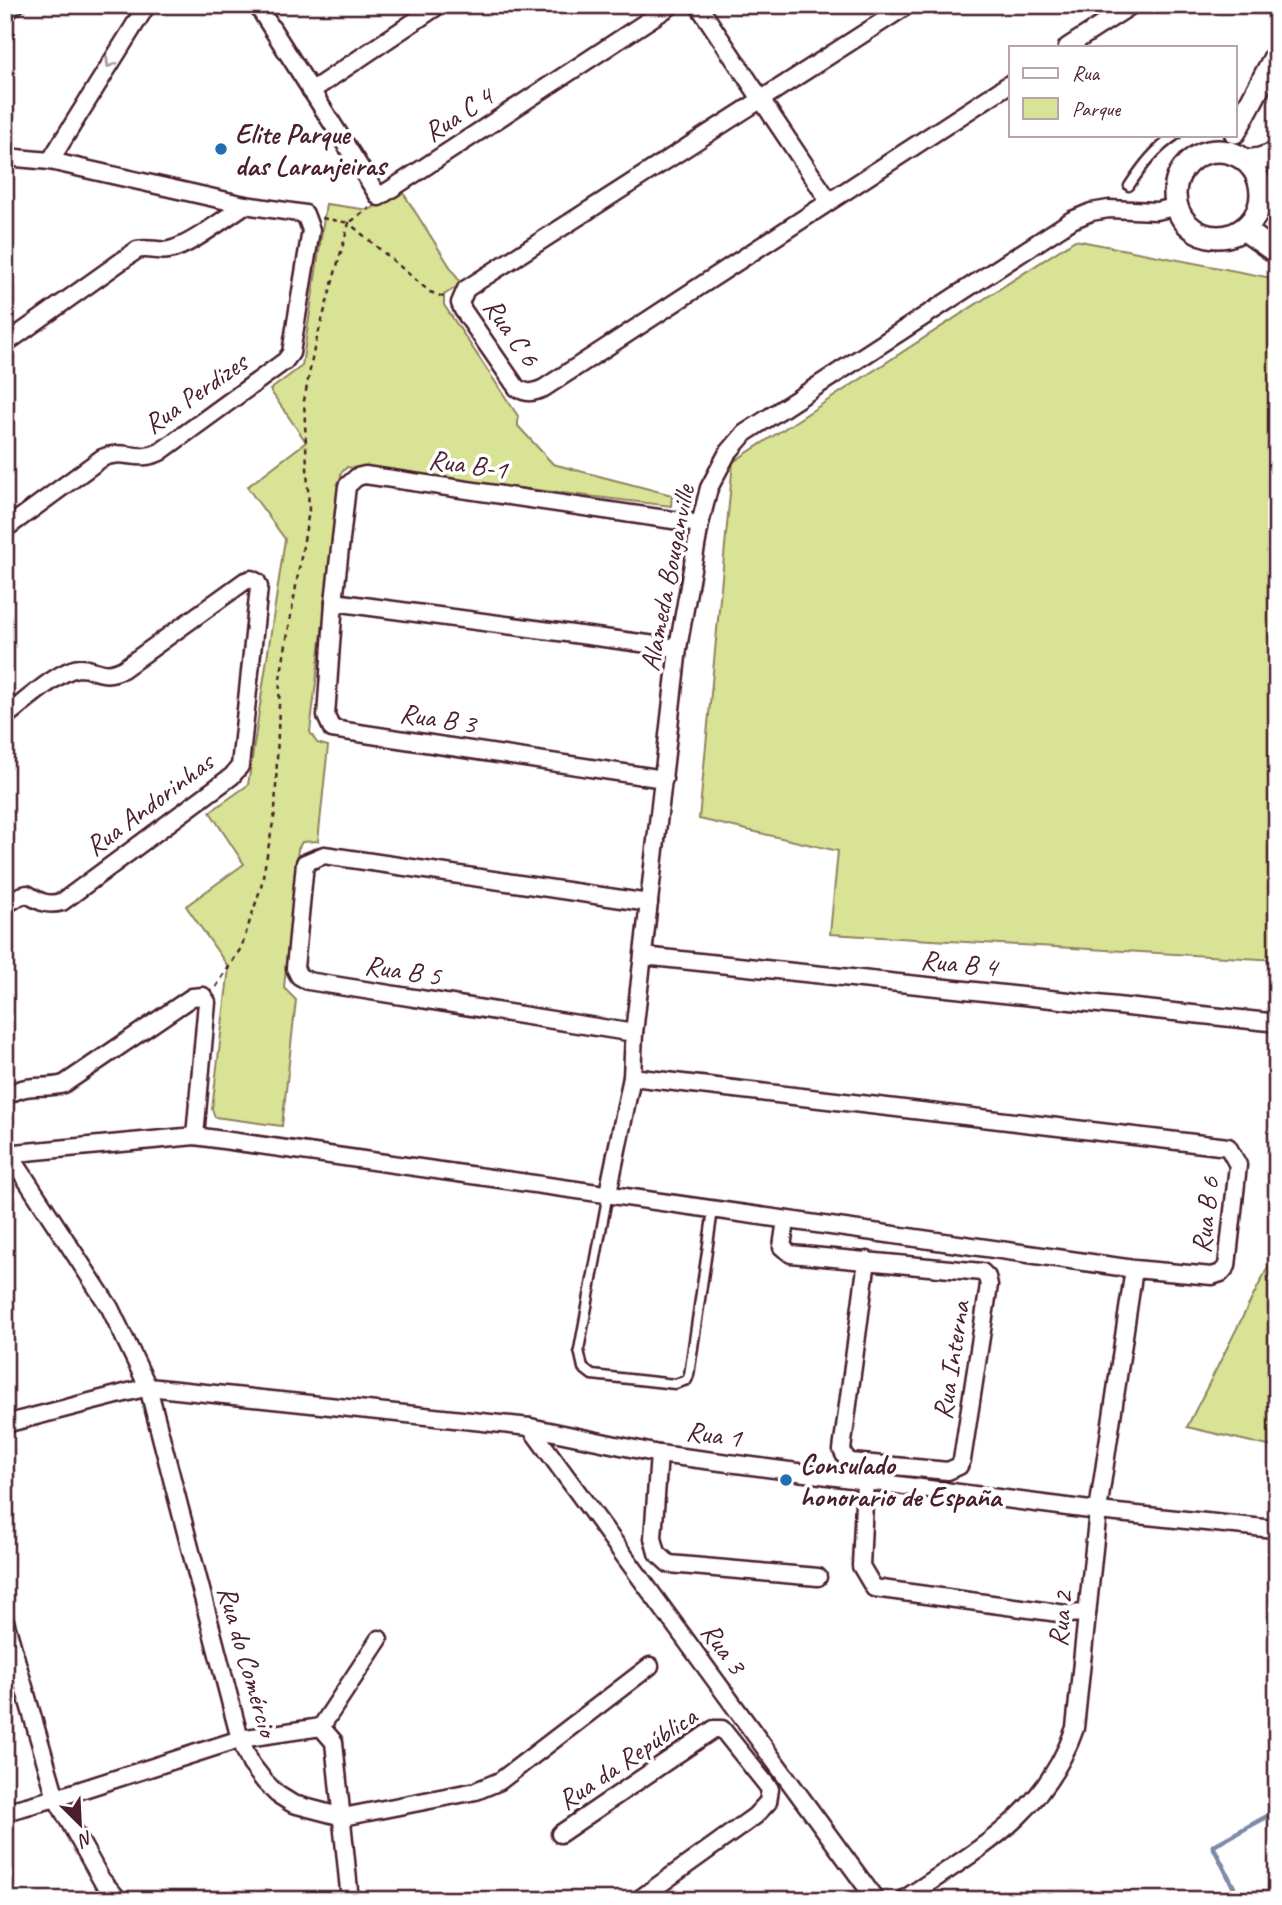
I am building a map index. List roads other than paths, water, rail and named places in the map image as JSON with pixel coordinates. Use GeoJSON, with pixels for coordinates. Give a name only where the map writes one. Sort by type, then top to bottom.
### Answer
{"type":"FeatureCollection","features":[{"type":"Feature","properties":{"kind":"main road"},"geometry":{"type":"LineString","coordinates":[[1236,126],[1277,54]]}},
{"type":"Feature","properties":{"kind":"main road"},"geometry":{"type":"LineString","coordinates":[[1227,136],[1208,151],[1192,158],[1180,171],[1174,187],[1176,207],[1182,220],[1194,231],[1210,237],[1228,236],[1244,229],[1255,217],[1261,201],[1277,178]]}},
{"type":"Feature","properties":{"kind":"main road"},"geometry":{"type":"LineString","coordinates":[[1236,136],[1241,156],[1253,168],[1261,183],[1261,201]]}},
{"type":"Feature","properties":{"kind":"main road"},"geometry":{"type":"LineString","coordinates":[[1245,161],[1277,153]]}},
{"type":"Feature","properties":{"kind":"main road"},"geometry":{"type":"LineString","coordinates":[[1244,229],[1277,253]]}},
{"type":"Feature","properties":{"kind":"street"},"geometry":{"type":"LineString","coordinates":[[50,161],[147,5]]}},
{"type":"Feature","properties":{"kind":"street"},"geometry":{"type":"LineString","coordinates":[[257,5],[311,91],[439,5]]}},
{"type":"Feature","properties":{"kind":"street","name":"Rua C 4"},"geometry":{"type":"LineString","coordinates":[[311,91],[379,197],[672,5]]}},
{"type":"Feature","properties":{"kind":"street"},"geometry":{"type":"LineString","coordinates":[[698,5],[829,201]]}},
{"type":"Feature","properties":{"kind":"street","name":"Rua C 6"},"geometry":{"type":"LineString","coordinates":[[908,5],[466,289],[460,303],[463,310],[517,388],[525,393],[536,392],[1009,84]]}},
{"type":"Feature","properties":{"kind":"street"},"geometry":{"type":"LineString","coordinates":[[1069,46],[1132,5]]}},
{"type":"Feature","properties":{"kind":"street"},"geometry":{"type":"LineString","coordinates":[[5,157],[50,161],[245,205]]}},
{"type":"Feature","properties":{"kind":"street"},"geometry":{"type":"LineString","coordinates":[[5,344],[137,250],[180,247],[245,205]]}},
{"type":"Feature","properties":{"kind":"street","name":"Rua Perdizes"},"geometry":{"type":"LineString","coordinates":[[5,529],[102,458],[120,453],[138,458],[149,457],[160,452],[285,361],[291,353],[312,230],[305,214],[245,205]]}},
{"type":"Feature","properties":{"kind":"street","name":"Alameda Bouganville"},"geometry":{"type":"LineString","coordinates":[[608,1193],[632,1077],[634,1033],[678,648],[709,488],[727,454],[745,433],[1072,220],[1091,212],[1109,209],[1156,211],[1176,207]]}},
{"type":"Feature","properties":{"kind":"street","name":"Rua B-1"},"geometry":{"type":"LineString","coordinates":[[334,602],[347,486],[357,477],[365,475],[700,524]]}},
{"type":"Feature","properties":{"kind":"street","name":"Rua Andorinhas"},"geometry":{"type":"LineString","coordinates":[[5,717],[64,673],[80,668],[103,675],[123,669],[245,580],[257,582],[259,587],[240,766],[232,776],[62,902],[43,904],[27,894],[5,905]]}},
{"type":"Feature","properties":{"kind":"street"},"geometry":{"type":"LineString","coordinates":[[334,602],[678,648]]}},
{"type":"Feature","properties":{"kind":"street","name":"Rua B 3"},"geometry":{"type":"LineString","coordinates":[[334,602],[326,716],[332,729],[664,779]]}},
{"type":"Feature","properties":{"kind":"street","name":"Rua B 5"},"geometry":{"type":"LineString","coordinates":[[634,1033],[307,981],[299,976],[295,968],[305,863],[324,855],[649,903]]}},
{"type":"Feature","properties":{"kind":"street","name":"Rua B 4"},"geometry":{"type":"LineString","coordinates":[[643,956],[1269,1022]]}},
{"type":"Feature","properties":{"kind":"street"},"geometry":{"type":"LineString","coordinates":[[5,1097],[24,1087],[64,1084],[192,996],[202,996],[206,1002],[195,1136]]}},
{"type":"Feature","properties":{"kind":"street","name":"Rua B 6"},"geometry":{"type":"LineString","coordinates":[[8,1154],[195,1136],[1134,1269],[1212,1276],[1221,1273],[1227,1266],[1238,1165],[1228,1147],[632,1077]]}},
{"type":"Feature","properties":{"kind":"street","name":"Rua do Comércio"},"geometry":{"type":"LineString","coordinates":[[8,1154],[110,1308],[148,1387],[240,1739],[251,1764],[277,1794],[293,1804],[343,1817],[476,1791],[500,1781],[650,1666]]}},
{"type":"Feature","properties":{"kind":"street","name":"Rua Interna"},"geometry":{"type":"LineString","coordinates":[[786,1220],[782,1244],[786,1252],[791,1254],[867,1259],[982,1272],[989,1280],[962,1460],[954,1470],[851,1462],[844,1455],[842,1450],[867,1259]]}},
{"type":"Feature","properties":{"kind":"street","name":"Rua 2"},"geometry":{"type":"LineString","coordinates":[[903,1900],[1002,1833],[1038,1797],[1055,1775],[1066,1754],[1075,1728],[1098,1511],[1134,1269]]}},
{"type":"Feature","properties":{"kind":"street"},"geometry":{"type":"LineString","coordinates":[[5,1424],[148,1387]]}},
{"type":"Feature","properties":{"kind":"street","name":"Rua 1"},"geometry":{"type":"LineString","coordinates":[[148,1387],[530,1427],[659,1454],[1098,1511],[1274,1529]]}},
{"type":"Feature","properties":{"kind":"street","name":"Rua 3"},"geometry":{"type":"LineString","coordinates":[[530,1427],[876,1900]]}},
{"type":"Feature","properties":{"kind":"street"},"geometry":{"type":"LineString","coordinates":[[659,1454],[653,1538],[657,1553],[670,1564],[818,1577]]}},
{"type":"Feature","properties":{"kind":"street"},"geometry":{"type":"LineString","coordinates":[[865,1481],[861,1566],[874,1588],[1066,1614],[1087,1613]]}},
{"type":"Feature","properties":{"kind":"street"},"geometry":{"type":"LineString","coordinates":[[5,1621],[56,1798],[101,1878],[119,1900]]}},
{"type":"Feature","properties":{"kind":"street"},"geometry":{"type":"LineString","coordinates":[[5,1812],[240,1739],[321,1727],[379,1639]]}},
{"type":"Feature","properties":{"kind":"street"},"geometry":{"type":"LineString","coordinates":[[321,1727],[334,1742],[351,1900]]}},
{"type":"Feature","properties":{"kind":"street","name":"Rua da República"},"geometry":{"type":"LineString","coordinates":[[560,1835],[714,1729],[722,1728],[770,1789],[768,1802],[755,1816],[638,1900]]}},
{"type":"Feature","properties":{"kind":"lane"},"geometry":{"type":"LineString","coordinates":[[5,19],[13,15],[21,5]]}},
{"type":"Feature","properties":{"kind":"lane"},"geometry":{"type":"LineString","coordinates":[[1129,186],[1158,146],[1174,136]]}},
{"type":"Feature","properties":{"kind":"lane"},"geometry":{"type":"LineString","coordinates":[[608,1193],[579,1350],[583,1368],[592,1375],[675,1384],[687,1380],[713,1210]]}},
{"type":"Feature","properties":{"kind":"waterway"},"geometry":{"type":"LineString","coordinates":[[1240,1900],[1213,1846],[1277,1811]]}},
{"type":"Feature","properties":{"kind":"place","name":"Elite Parque das Laranjeiras"},"geometry":{"type":"Point","coordinates":[221,149]}},
{"type":"Feature","properties":{"kind":"place","name":"Consulado honorario de España"},"geometry":{"type":"Point","coordinates":[786,1480]}}]}
